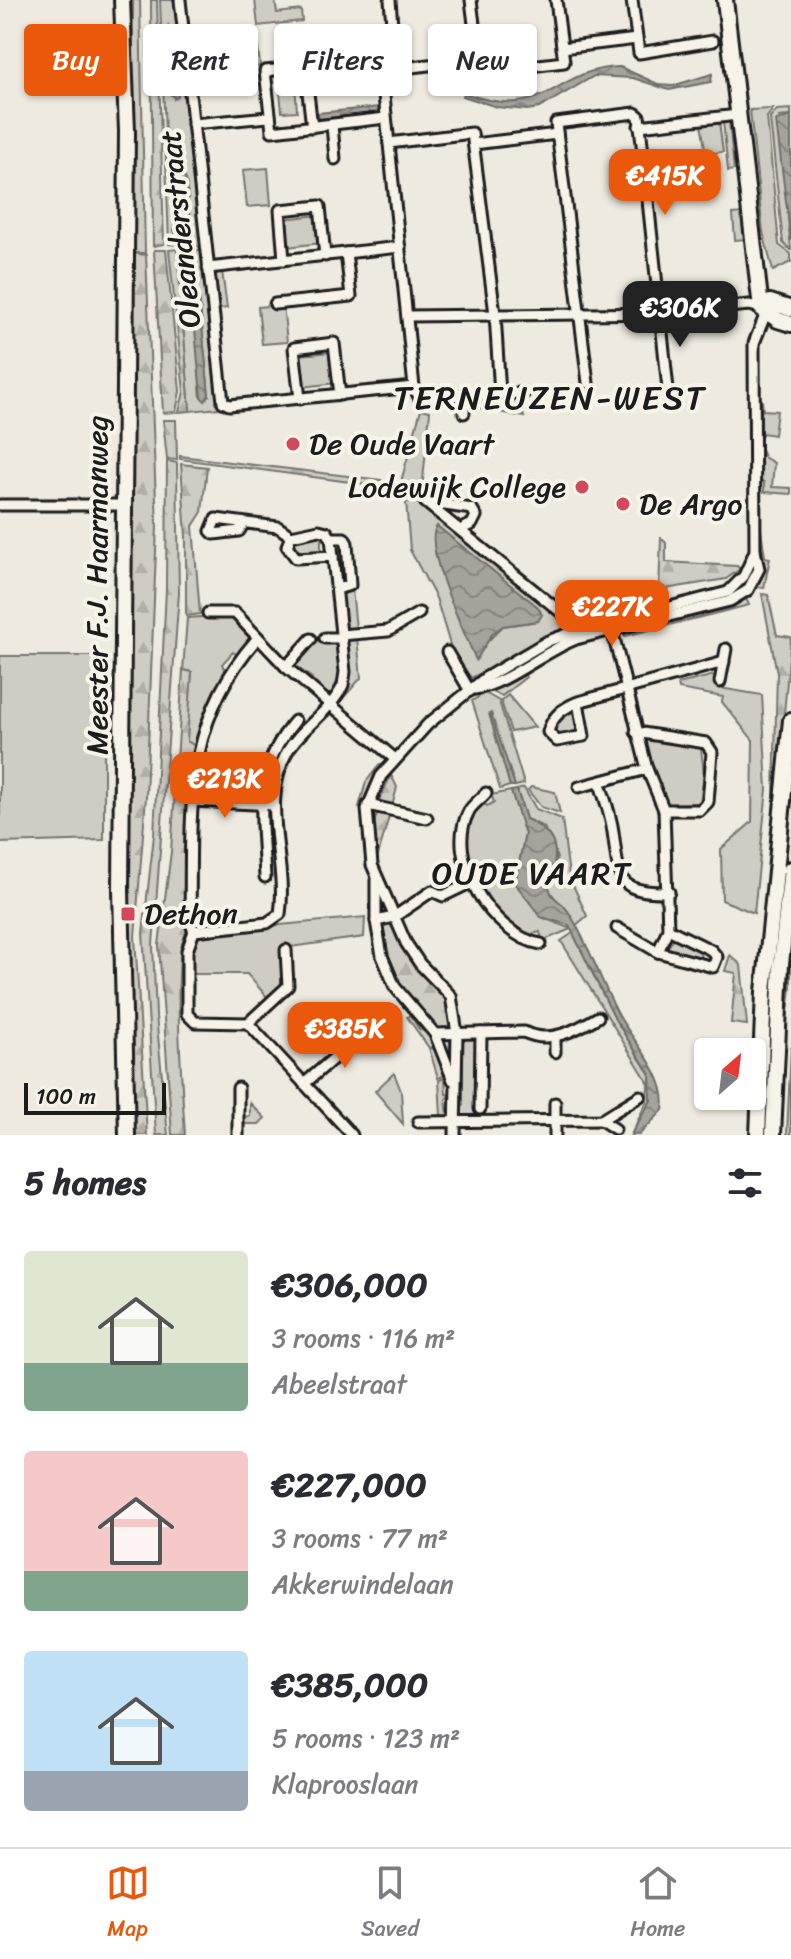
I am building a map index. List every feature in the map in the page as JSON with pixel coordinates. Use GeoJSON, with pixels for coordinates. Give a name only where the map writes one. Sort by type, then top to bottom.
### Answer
{"type":"FeatureCollection","features":[{"type":"Feature","properties":{"kind":"main road","name":"Meester F.J. Haarmanweg"},"geometry":{"type":"LineString","coordinates":[[122,0],[125,24]]}},
{"type":"Feature","properties":{"kind":"main road","name":"Meester F.J. Haarmanweg"},"geometry":{"type":"LineString","coordinates":[[127,26],[130,0]]}},
{"type":"Feature","properties":{"kind":"main road"},"geometry":{"type":"LineString","coordinates":[[725,0],[754,258],[766,308],[791,324]]}},
{"type":"Feature","properties":{"kind":"main road","name":"Meester F.J. Haarmanweg"},"geometry":{"type":"LineString","coordinates":[[126,96],[121,914],[127,1135]]}},
{"type":"Feature","properties":{"kind":"main road"},"geometry":{"type":"LineString","coordinates":[[766,308],[791,309]]}},
{"type":"Feature","properties":{"kind":"main road"},"geometry":{"type":"LineString","coordinates":[[758,1135],[764,992],[791,720]]}},
{"type":"Feature","properties":{"kind":"main road"},"geometry":{"type":"LineString","coordinates":[[773,1135],[781,964],[791,869]]}},
{"type":"Feature","properties":{"kind":"street","name":"Oleanderstraat"},"geometry":{"type":"LineString","coordinates":[[180,0],[225,405],[300,399]]}},
{"type":"Feature","properties":{"kind":"street"},"geometry":{"type":"LineString","coordinates":[[390,0],[393,24]]}},
{"type":"Feature","properties":{"kind":"street"},"geometry":{"type":"LineString","coordinates":[[471,0],[474,24]]}},
{"type":"Feature","properties":{"kind":"street"},"geometry":{"type":"LineString","coordinates":[[537,65],[564,62],[556,0]]}},
{"type":"Feature","properties":{"kind":"street"},"geometry":{"type":"LineString","coordinates":[[632,0],[639,53],[713,41]]}},
{"type":"Feature","properties":{"kind":"street"},"geometry":{"type":"LineString","coordinates":[[562,48],[637,39]]}},
{"type":"Feature","properties":{"kind":"street"},"geometry":{"type":"LineString","coordinates":[[312,127],[305,67],[265,71],[272,131],[312,127],[332,125],[386,118]]}},
{"type":"Feature","properties":{"kind":"street"},"geometry":{"type":"LineString","coordinates":[[384,96],[414,387],[419,397],[524,393]]}},
{"type":"Feature","properties":{"kind":"street"},"geometry":{"type":"LineString","coordinates":[[588,383],[556,123],[635,113],[639,126],[668,389]]}},
{"type":"Feature","properties":{"kind":"street"},"geometry":{"type":"LineString","coordinates":[[639,126],[738,115]]}},
{"type":"Feature","properties":{"kind":"street"},"geometry":{"type":"LineString","coordinates":[[193,124],[268,117]]}},
{"type":"Feature","properties":{"kind":"street"},"geometry":{"type":"LineString","coordinates":[[332,125],[335,159]]}},
{"type":"Feature","properties":{"kind":"street"},"geometry":{"type":"LineString","coordinates":[[389,143],[472,133],[495,314],[500,394]]}},
{"type":"Feature","properties":{"kind":"street"},"geometry":{"type":"LineString","coordinates":[[474,144],[557,134]]}},
{"type":"Feature","properties":{"kind":"street"},"geometry":{"type":"LineString","coordinates":[[284,260],[280,210],[320,206],[325,256]]}},
{"type":"Feature","properties":{"kind":"street"},"geometry":{"type":"LineString","coordinates":[[208,268],[400,247]]}},
{"type":"Feature","properties":{"kind":"street"},"geometry":{"type":"LineString","coordinates":[[275,304],[351,296],[346,253]]}},
{"type":"Feature","properties":{"kind":"street"},"geometry":{"type":"LineString","coordinates":[[408,316],[659,313],[749,305],[766,308],[754,343],[755,551],[743,587],[611,627],[548,641],[471,690],[428,724],[381,776],[368,805],[376,878],[376,921],[382,956],[395,987],[435,1034],[454,1083]]}},
{"type":"Feature","properties":{"kind":"street"},"geometry":{"type":"LineString","coordinates":[[340,395],[334,343],[294,348],[300,399],[340,395],[414,387]]}},
{"type":"Feature","properties":{"kind":"street"},"geometry":{"type":"LineString","coordinates":[[464,413],[465,396]]}},
{"type":"Feature","properties":{"kind":"street"},"geometry":{"type":"LineString","coordinates":[[460,530],[472,524],[476,516],[472,509],[425,502],[567,617],[574,635]]}},
{"type":"Feature","properties":{"kind":"street"},"geometry":{"type":"LineString","coordinates":[[0,505],[123,505]]}},
{"type":"Feature","properties":{"kind":"street"},"geometry":{"type":"LineString","coordinates":[[194,931],[267,923],[280,914],[274,805],[287,752],[338,694],[345,672],[331,538],[327,532],[319,530],[291,536],[278,527],[244,523]]}},
{"type":"Feature","properties":{"kind":"street"},"geometry":{"type":"LineString","coordinates":[[291,536],[287,546],[296,558],[333,556]]}},
{"type":"Feature","properties":{"kind":"street"},"geometry":{"type":"LineString","coordinates":[[331,538],[344,538],[347,543],[350,585],[337,589]]}},
{"type":"Feature","properties":{"kind":"street"},"geometry":{"type":"LineString","coordinates":[[208,613],[235,613],[254,630],[256,640],[395,759]]}},
{"type":"Feature","properties":{"kind":"street"},"geometry":{"type":"LineString","coordinates":[[325,638],[388,631],[419,613]]}},
{"type":"Feature","properties":{"kind":"street"},"geometry":{"type":"LineString","coordinates":[[611,627],[636,732],[664,810],[668,929],[658,952]]}},
{"type":"Feature","properties":{"kind":"street"},"geometry":{"type":"LineString","coordinates":[[286,667],[311,639]]}},
{"type":"Feature","properties":{"kind":"street"},"geometry":{"type":"LineString","coordinates":[[256,640],[230,670],[229,682],[207,720],[192,778],[190,922],[194,931],[187,951],[188,1017],[199,1022],[248,1023],[288,986],[286,950]]}},
{"type":"Feature","properties":{"kind":"street"},"geometry":{"type":"LineString","coordinates":[[720,682],[726,649]]}},
{"type":"Feature","properties":{"kind":"street"},"geometry":{"type":"LineString","coordinates":[[447,652],[471,690]]}},
{"type":"Feature","properties":{"kind":"street"},"geometry":{"type":"LineString","coordinates":[[578,702],[584,736],[557,741],[548,732],[551,721],[567,706],[578,702],[724,662]]}},
{"type":"Feature","properties":{"kind":"street"},"geometry":{"type":"LineString","coordinates":[[265,877],[261,806],[270,758],[277,742],[295,721]]}},
{"type":"Feature","properties":{"kind":"street"},"geometry":{"type":"LineString","coordinates":[[636,732],[706,743],[712,752],[708,802],[700,810],[664,810]]}},
{"type":"Feature","properties":{"kind":"street"},"geometry":{"type":"LineString","coordinates":[[579,787],[600,784],[647,769]]}},
{"type":"Feature","properties":{"kind":"street"},"geometry":{"type":"LineString","coordinates":[[600,784],[613,828],[618,875],[626,884],[647,892],[669,892]]}},
{"type":"Feature","properties":{"kind":"street"},"geometry":{"type":"LineString","coordinates":[[486,793],[468,812],[464,860],[470,883],[489,911],[526,941],[541,944]]}},
{"type":"Feature","properties":{"kind":"street"},"geometry":{"type":"LineString","coordinates":[[192,801],[274,805]]}},
{"type":"Feature","properties":{"kind":"street"},"geometry":{"type":"LineString","coordinates":[[368,805],[427,818]]}},
{"type":"Feature","properties":{"kind":"street"},"geometry":{"type":"LineString","coordinates":[[376,878],[420,964],[451,996],[457,1033],[455,1135]]}},
{"type":"Feature","properties":{"kind":"street"},"geometry":{"type":"LineString","coordinates":[[376,921],[394,917],[432,891],[443,896],[470,883]]}},
{"type":"Feature","properties":{"kind":"street"},"geometry":{"type":"LineString","coordinates":[[617,928],[658,952],[713,967],[717,957],[711,950],[668,929]]}},
{"type":"Feature","properties":{"kind":"street"},"geometry":{"type":"LineString","coordinates":[[435,1034],[524,1032],[531,1036],[555,1037],[598,1017]]}},
{"type":"Feature","properties":{"kind":"street"},"geometry":{"type":"LineString","coordinates":[[248,1023],[352,1135]]}},
{"type":"Feature","properties":{"kind":"street"},"geometry":{"type":"LineString","coordinates":[[304,1084],[365,1031]]}},
{"type":"Feature","properties":{"kind":"street"},"geometry":{"type":"LineString","coordinates":[[480,1109],[481,1033]]}},
{"type":"Feature","properties":{"kind":"street"},"geometry":{"type":"LineString","coordinates":[[555,1037],[555,1052]]}},
{"type":"Feature","properties":{"kind":"street"},"geometry":{"type":"LineString","coordinates":[[238,1088],[238,1135]]}},
{"type":"Feature","properties":{"kind":"street"},"geometry":{"type":"LineString","coordinates":[[418,1122],[601,1120],[640,1096]]}},
{"type":"Feature","properties":{"kind":"street"},"geometry":{"type":"LineString","coordinates":[[555,1103],[555,1135]]}},
{"type":"Feature","properties":{"kind":"street"},"geometry":{"type":"LineString","coordinates":[[601,1120],[615,1129]]}},
{"type":"Feature","properties":{"kind":"green space"},"geometry":{"type":"Polygon","coordinates":[[[133,0],[140,0],[145,253],[132,253],[133,0]]]}},
{"type":"Feature","properties":{"kind":"green space"},"geometry":{"type":"Polygon","coordinates":[[[151,0],[157,0],[158,24],[151,24],[151,0]]]}},
{"type":"Feature","properties":{"kind":"green space"},"geometry":{"type":"Polygon","coordinates":[[[160,0],[176,0],[179,24],[161,24],[160,0]]]}},
{"type":"Feature","properties":{"kind":"green space"},"geometry":{"type":"Polygon","coordinates":[[[255,0],[275,0],[277,13],[301,10],[302,21],[258,24],[255,0]]]}},
{"type":"Feature","properties":{"kind":"green space"},"geometry":{"type":"Polygon","coordinates":[[[152,96],[160,96],[164,244],[153,246],[152,96]]]}},
{"type":"Feature","properties":{"kind":"green space"},"geometry":{"type":"Polygon","coordinates":[[[164,96],[186,96],[202,247],[169,244],[164,96]],[[174,165],[176,237],[191,232],[186,180],[174,165]]]}},
{"type":"Feature","properties":{"kind":"green space"},"geometry":{"type":"Polygon","coordinates":[[[280,96],[296,96],[297,111],[282,112],[280,96]]]}},
{"type":"Feature","properties":{"kind":"green space"},"geometry":{"type":"Polygon","coordinates":[[[773,109],[767,117],[779,245],[791,254],[791,262],[773,271],[763,232],[750,110],[773,109]]]}},
{"type":"Feature","properties":{"kind":"green space"},"geometry":{"type":"Polygon","coordinates":[[[791,109],[791,116],[779,117],[791,250],[783,243],[770,118],[777,110],[791,109]]]}},
{"type":"Feature","properties":{"kind":"green space"},"geometry":{"type":"Polygon","coordinates":[[[723,121],[729,121],[734,170],[728,171],[723,121]]]}},
{"type":"Feature","properties":{"kind":"green space"},"geometry":{"type":"Polygon","coordinates":[[[719,122],[723,152],[706,154],[701,124],[719,122]]]}},
{"type":"Feature","properties":{"kind":"green space"},"geometry":{"type":"Polygon","coordinates":[[[268,168],[271,205],[247,207],[243,170],[268,168]]]}},
{"type":"Feature","properties":{"kind":"green space"},"geometry":{"type":"Polygon","coordinates":[[[743,213],[745,239],[735,240],[733,214],[743,213]]]}},
{"type":"Feature","properties":{"kind":"green space"},"geometry":{"type":"Polygon","coordinates":[[[318,215],[321,243],[287,247],[284,219],[318,215]]]}},
{"type":"Feature","properties":{"kind":"green space"},"geometry":{"type":"Polygon","coordinates":[[[177,249],[203,250],[219,408],[190,411],[177,249]],[[194,264],[181,271],[192,295],[202,392],[209,395],[199,298],[192,289],[194,264]]]}},
{"type":"Feature","properties":{"kind":"green space"},"geometry":{"type":"Polygon","coordinates":[[[177,249],[190,411],[179,412],[184,392],[169,250],[177,249]]]}},
{"type":"Feature","properties":{"kind":"green space"},"geometry":{"type":"Polygon","coordinates":[[[154,250],[166,250],[180,391],[176,412],[163,413],[154,250]]]}},
{"type":"Feature","properties":{"kind":"green space"},"geometry":{"type":"Polygon","coordinates":[[[132,253],[146,255],[157,526],[146,797],[135,936],[147,1135],[131,1135],[126,929],[129,928],[125,844],[132,253]]]}},
{"type":"Feature","properties":{"kind":"green space"},"geometry":{"type":"Polygon","coordinates":[[[222,271],[227,308],[220,309],[215,272],[222,271]]]}},
{"type":"Feature","properties":{"kind":"green space"},"geometry":{"type":"Polygon","coordinates":[[[283,305],[287,342],[262,344],[258,307],[283,305]]]}},
{"type":"Feature","properties":{"kind":"green space"},"geometry":{"type":"Polygon","coordinates":[[[332,352],[336,383],[302,387],[299,355],[332,352]]]}},
{"type":"Feature","properties":{"kind":"green space"},"geometry":{"type":"Polygon","coordinates":[[[518,398],[524,417],[469,406],[471,399],[518,398]]]}},
{"type":"Feature","properties":{"kind":"green space"},"geometry":{"type":"Polygon","coordinates":[[[762,399],[763,410],[777,411],[774,435],[763,433],[760,439],[762,399]]]}},
{"type":"Feature","properties":{"kind":"green space"},"geometry":{"type":"Polygon","coordinates":[[[421,409],[430,411],[421,499],[402,497],[402,478],[421,409]]]}},
{"type":"Feature","properties":{"kind":"green space"},"geometry":{"type":"Polygon","coordinates":[[[163,420],[176,420],[177,460],[167,459],[163,420]]]}},
{"type":"Feature","properties":{"kind":"green space"},"geometry":{"type":"Polygon","coordinates":[[[761,449],[764,457],[774,463],[772,487],[791,488],[791,494],[764,492],[764,482],[759,482],[761,449]]]}},
{"type":"Feature","properties":{"kind":"green space"},"geometry":{"type":"Polygon","coordinates":[[[180,456],[381,480],[394,488],[180,459],[180,456]]]}},
{"type":"Feature","properties":{"kind":"green space"},"geometry":{"type":"Polygon","coordinates":[[[167,461],[177,463],[179,593],[153,945],[156,1016],[168,1135],[156,1135],[143,933],[154,835],[166,589],[167,461]]]}},
{"type":"Feature","properties":{"kind":"green space"},"geometry":{"type":"Polygon","coordinates":[[[181,464],[207,467],[202,512],[193,526],[200,614],[186,616],[186,537],[181,464]]]}},
{"type":"Feature","properties":{"kind":"green space"},"geometry":{"type":"Polygon","coordinates":[[[406,501],[423,504],[565,619],[566,631],[471,678],[451,648],[436,598],[410,550],[406,501]],[[437,526],[485,644],[503,626],[538,621],[437,526]]]}},
{"type":"Feature","properties":{"kind":"green space"},"geometry":{"type":"Polygon","coordinates":[[[761,529],[765,557],[770,558],[764,588],[753,586],[763,567],[761,529]]]}},
{"type":"Feature","properties":{"kind":"green space"},"geometry":{"type":"Polygon","coordinates":[[[323,534],[328,539],[321,540],[321,551],[329,551],[327,553],[299,554],[293,548],[295,537],[323,534]]]}},
{"type":"Feature","properties":{"kind":"green space"},"geometry":{"type":"Polygon","coordinates":[[[661,538],[666,543],[666,562],[737,566],[740,569],[726,579],[659,590],[661,538]]]}},
{"type":"Feature","properties":{"kind":"green space"},"geometry":{"type":"Polygon","coordinates":[[[352,589],[356,629],[348,630],[344,627],[340,594],[352,589]]]}},
{"type":"Feature","properties":{"kind":"green space"},"geometry":{"type":"Polygon","coordinates":[[[762,594],[768,595],[777,635],[791,637],[773,835],[777,673],[762,594]]]}},
{"type":"Feature","properties":{"kind":"green space"},"geometry":{"type":"Polygon","coordinates":[[[745,596],[749,605],[625,636],[623,629],[745,596]]]}},
{"type":"Feature","properties":{"kind":"green space"},"geometry":{"type":"Polygon","coordinates":[[[229,615],[250,631],[250,638],[237,655],[233,652],[222,664],[227,675],[202,719],[195,746],[186,741],[192,672],[183,670],[187,618],[229,615]]]}},
{"type":"Feature","properties":{"kind":"green space"},"geometry":{"type":"Polygon","coordinates":[[[350,637],[357,637],[361,678],[345,696],[345,642],[350,637]]]}},
{"type":"Feature","properties":{"kind":"green space"},"geometry":{"type":"Polygon","coordinates":[[[312,640],[338,640],[341,675],[333,694],[326,694],[313,683],[312,678],[294,665],[312,640]]]}},
{"type":"Feature","properties":{"kind":"green space"},"geometry":{"type":"Polygon","coordinates":[[[0,656],[104,656],[104,840],[0,843],[0,656]]]}},
{"type":"Feature","properties":{"kind":"green space"},"geometry":{"type":"Polygon","coordinates":[[[520,669],[526,677],[502,696],[486,689],[520,669]]]}},
{"type":"Feature","properties":{"kind":"green space"},"geometry":{"type":"Polygon","coordinates":[[[183,670],[192,672],[187,741],[195,746],[188,781],[186,933],[179,970],[185,1135],[172,1135],[159,945],[171,852],[183,670]]]}},
{"type":"Feature","properties":{"kind":"green space"},"geometry":{"type":"Polygon","coordinates":[[[715,675],[715,684],[720,688],[762,695],[767,789],[754,913],[722,900],[721,849],[752,822],[753,740],[722,702],[723,697],[679,689],[678,684],[715,675]]]}},
{"type":"Feature","properties":{"kind":"green space"},"geometry":{"type":"Polygon","coordinates":[[[485,693],[499,701],[524,784],[515,786],[489,713],[510,786],[500,789],[472,701],[485,693]]]}},
{"type":"Feature","properties":{"kind":"green space"},"geometry":{"type":"Polygon","coordinates":[[[508,695],[535,727],[511,732],[501,701],[508,695]]]}},
{"type":"Feature","properties":{"kind":"green space"},"geometry":{"type":"Polygon","coordinates":[[[573,711],[577,733],[558,738],[552,731],[554,723],[573,711]]]}},
{"type":"Feature","properties":{"kind":"green space"},"geometry":{"type":"Polygon","coordinates":[[[648,738],[701,748],[704,774],[700,803],[667,804],[645,743],[648,738]]]}},
{"type":"Feature","properties":{"kind":"green space"},"geometry":{"type":"Polygon","coordinates":[[[380,764],[384,767],[366,808],[359,807],[366,782],[380,764]]]}},
{"type":"Feature","properties":{"kind":"green space"},"geometry":{"type":"Polygon","coordinates":[[[391,775],[397,787],[392,807],[379,800],[391,775]]]}},
{"type":"Feature","properties":{"kind":"green space"},"geometry":{"type":"Polygon","coordinates":[[[531,787],[555,792],[560,813],[541,807],[528,790],[531,787]]]}},
{"type":"Feature","properties":{"kind":"green space"},"geometry":{"type":"Polygon","coordinates":[[[524,788],[536,809],[562,819],[569,876],[587,916],[575,926],[549,890],[548,881],[557,858],[544,827],[526,819],[517,790],[524,788]]]}},
{"type":"Feature","properties":{"kind":"green space"},"geometry":{"type":"Polygon","coordinates":[[[511,791],[525,834],[515,883],[541,917],[571,929],[542,941],[540,932],[528,935],[492,909],[477,884],[469,856],[468,841],[474,814],[482,802],[487,806],[494,802],[491,795],[511,791]]]}},
{"type":"Feature","properties":{"kind":"green space"},"geometry":{"type":"Polygon","coordinates":[[[379,810],[390,813],[377,859],[374,822],[379,810]]]}},
{"type":"Feature","properties":{"kind":"green space"},"geometry":{"type":"Polygon","coordinates":[[[376,878],[406,943],[451,996],[454,1083],[435,1034],[395,987],[382,956],[376,878]]]}},
{"type":"Feature","properties":{"kind":"green space"},"geometry":{"type":"Polygon","coordinates":[[[365,917],[364,937],[282,948],[282,984],[268,998],[247,974],[190,974],[192,943],[206,932],[365,917]]]}},
{"type":"Feature","properties":{"kind":"green space"},"geometry":{"type":"Polygon","coordinates":[[[791,924],[791,989],[780,1074],[791,924]]]}},
{"type":"Feature","properties":{"kind":"green space"},"geometry":{"type":"Polygon","coordinates":[[[573,933],[615,1019],[650,1075],[650,1103],[631,1135],[647,1101],[648,1082],[561,941],[573,933]]]}},
{"type":"Feature","properties":{"kind":"green space"},"geometry":{"type":"Polygon","coordinates":[[[675,936],[678,941],[701,949],[700,957],[665,952],[675,936]]]}},
{"type":"Feature","properties":{"kind":"green space"},"geometry":{"type":"Polygon","coordinates":[[[730,955],[741,965],[747,1025],[731,1023],[736,973],[725,971],[730,955]]]}},
{"type":"Feature","properties":{"kind":"green space"},"geometry":{"type":"Polygon","coordinates":[[[410,1015],[419,1029],[430,1034],[433,1046],[430,1048],[435,1049],[444,1076],[438,1078],[429,1048],[407,1017],[410,1015]]]}},
{"type":"Feature","properties":{"kind":"green space"},"geometry":{"type":"Polygon","coordinates":[[[463,1037],[477,1037],[476,1115],[462,1116],[459,1110],[463,1106],[463,1046],[459,1042],[463,1037]]]}},
{"type":"Feature","properties":{"kind":"green space"},"geometry":{"type":"Polygon","coordinates":[[[791,1047],[791,1135],[787,1135],[791,1047]]]}},
{"type":"Feature","properties":{"kind":"green space"},"geometry":{"type":"Polygon","coordinates":[[[394,1073],[401,1091],[403,1124],[375,1091],[394,1073]]]}},
{"type":"Feature","properties":{"kind":"green space"},"geometry":{"type":"Polygon","coordinates":[[[445,1078],[446,1094],[450,1095],[446,1099],[448,1116],[441,1116],[439,1080],[445,1078]]]}},
{"type":"Feature","properties":{"kind":"green space"},"geometry":{"type":"Polygon","coordinates":[[[250,1103],[265,1118],[259,1124],[243,1124],[243,1117],[250,1116],[250,1103]]]}},
{"type":"Feature","properties":{"kind":"water"},"geometry":{"type":"Polygon","coordinates":[[[620,67],[660,85],[672,86],[712,74],[711,82],[669,90],[633,78],[594,76],[539,108],[527,110],[497,107],[463,96],[516,102],[534,99],[597,70],[620,67]]]}},
{"type":"Feature","properties":{"kind":"water"},"geometry":{"type":"Polygon","coordinates":[[[378,107],[378,113],[319,119],[318,113],[378,107]]]}},
{"type":"Feature","properties":{"kind":"water"},"geometry":{"type":"Polygon","coordinates":[[[791,116],[791,241],[776,121],[791,116]]]}},
{"type":"Feature","properties":{"kind":"water"},"geometry":{"type":"Polygon","coordinates":[[[176,160],[186,180],[192,238],[184,242],[176,237],[174,230],[176,160]]]}},
{"type":"Feature","properties":{"kind":"water"},"geometry":{"type":"Polygon","coordinates":[[[186,257],[194,264],[192,289],[199,297],[209,395],[205,401],[201,397],[192,295],[179,264],[186,257]]]}},
{"type":"Feature","properties":{"kind":"water"},"geometry":{"type":"Polygon","coordinates":[[[437,526],[538,607],[542,615],[538,621],[503,626],[493,633],[476,660],[440,570],[435,551],[437,526]]]}},
{"type":"Feature","properties":{"kind":"water"},"geometry":{"type":"Polygon","coordinates":[[[491,713],[515,786],[510,786],[491,713]]]}},
{"type":"Feature","properties":{"kind":"water"},"geometry":{"type":"Polygon","coordinates":[[[517,790],[526,819],[544,830],[554,844],[555,861],[548,882],[551,893],[565,907],[575,924],[619,1016],[661,1085],[663,1110],[639,1135],[631,1135],[651,1100],[650,1074],[615,1019],[569,925],[541,917],[515,883],[525,834],[511,791],[517,790]]]}},
{"type":"Feature","properties":{"kind":"place","name":"De Oude Vaart"},"geometry":{"type":"Point","coordinates":[293,444]}},
{"type":"Feature","properties":{"kind":"place","name":"Lodewijk College"},"geometry":{"type":"Point","coordinates":[582,487]}},
{"type":"Feature","properties":{"kind":"place","name":"De Argo"},"geometry":{"type":"Point","coordinates":[623,504]}},
{"type":"Feature","properties":{"kind":"place","name":"Dethon"},"geometry":{"type":"Point","coordinates":[128,914]}},
{"type":"Feature","properties":{"kind":"district","name":"TERNEUZEN-WEST"},"geometry":{"type":"Point","coordinates":[550,398]}},
{"type":"Feature","properties":{"kind":"district","name":"OUDE VAART"},"geometry":{"type":"Point","coordinates":[532,873]}}]}
